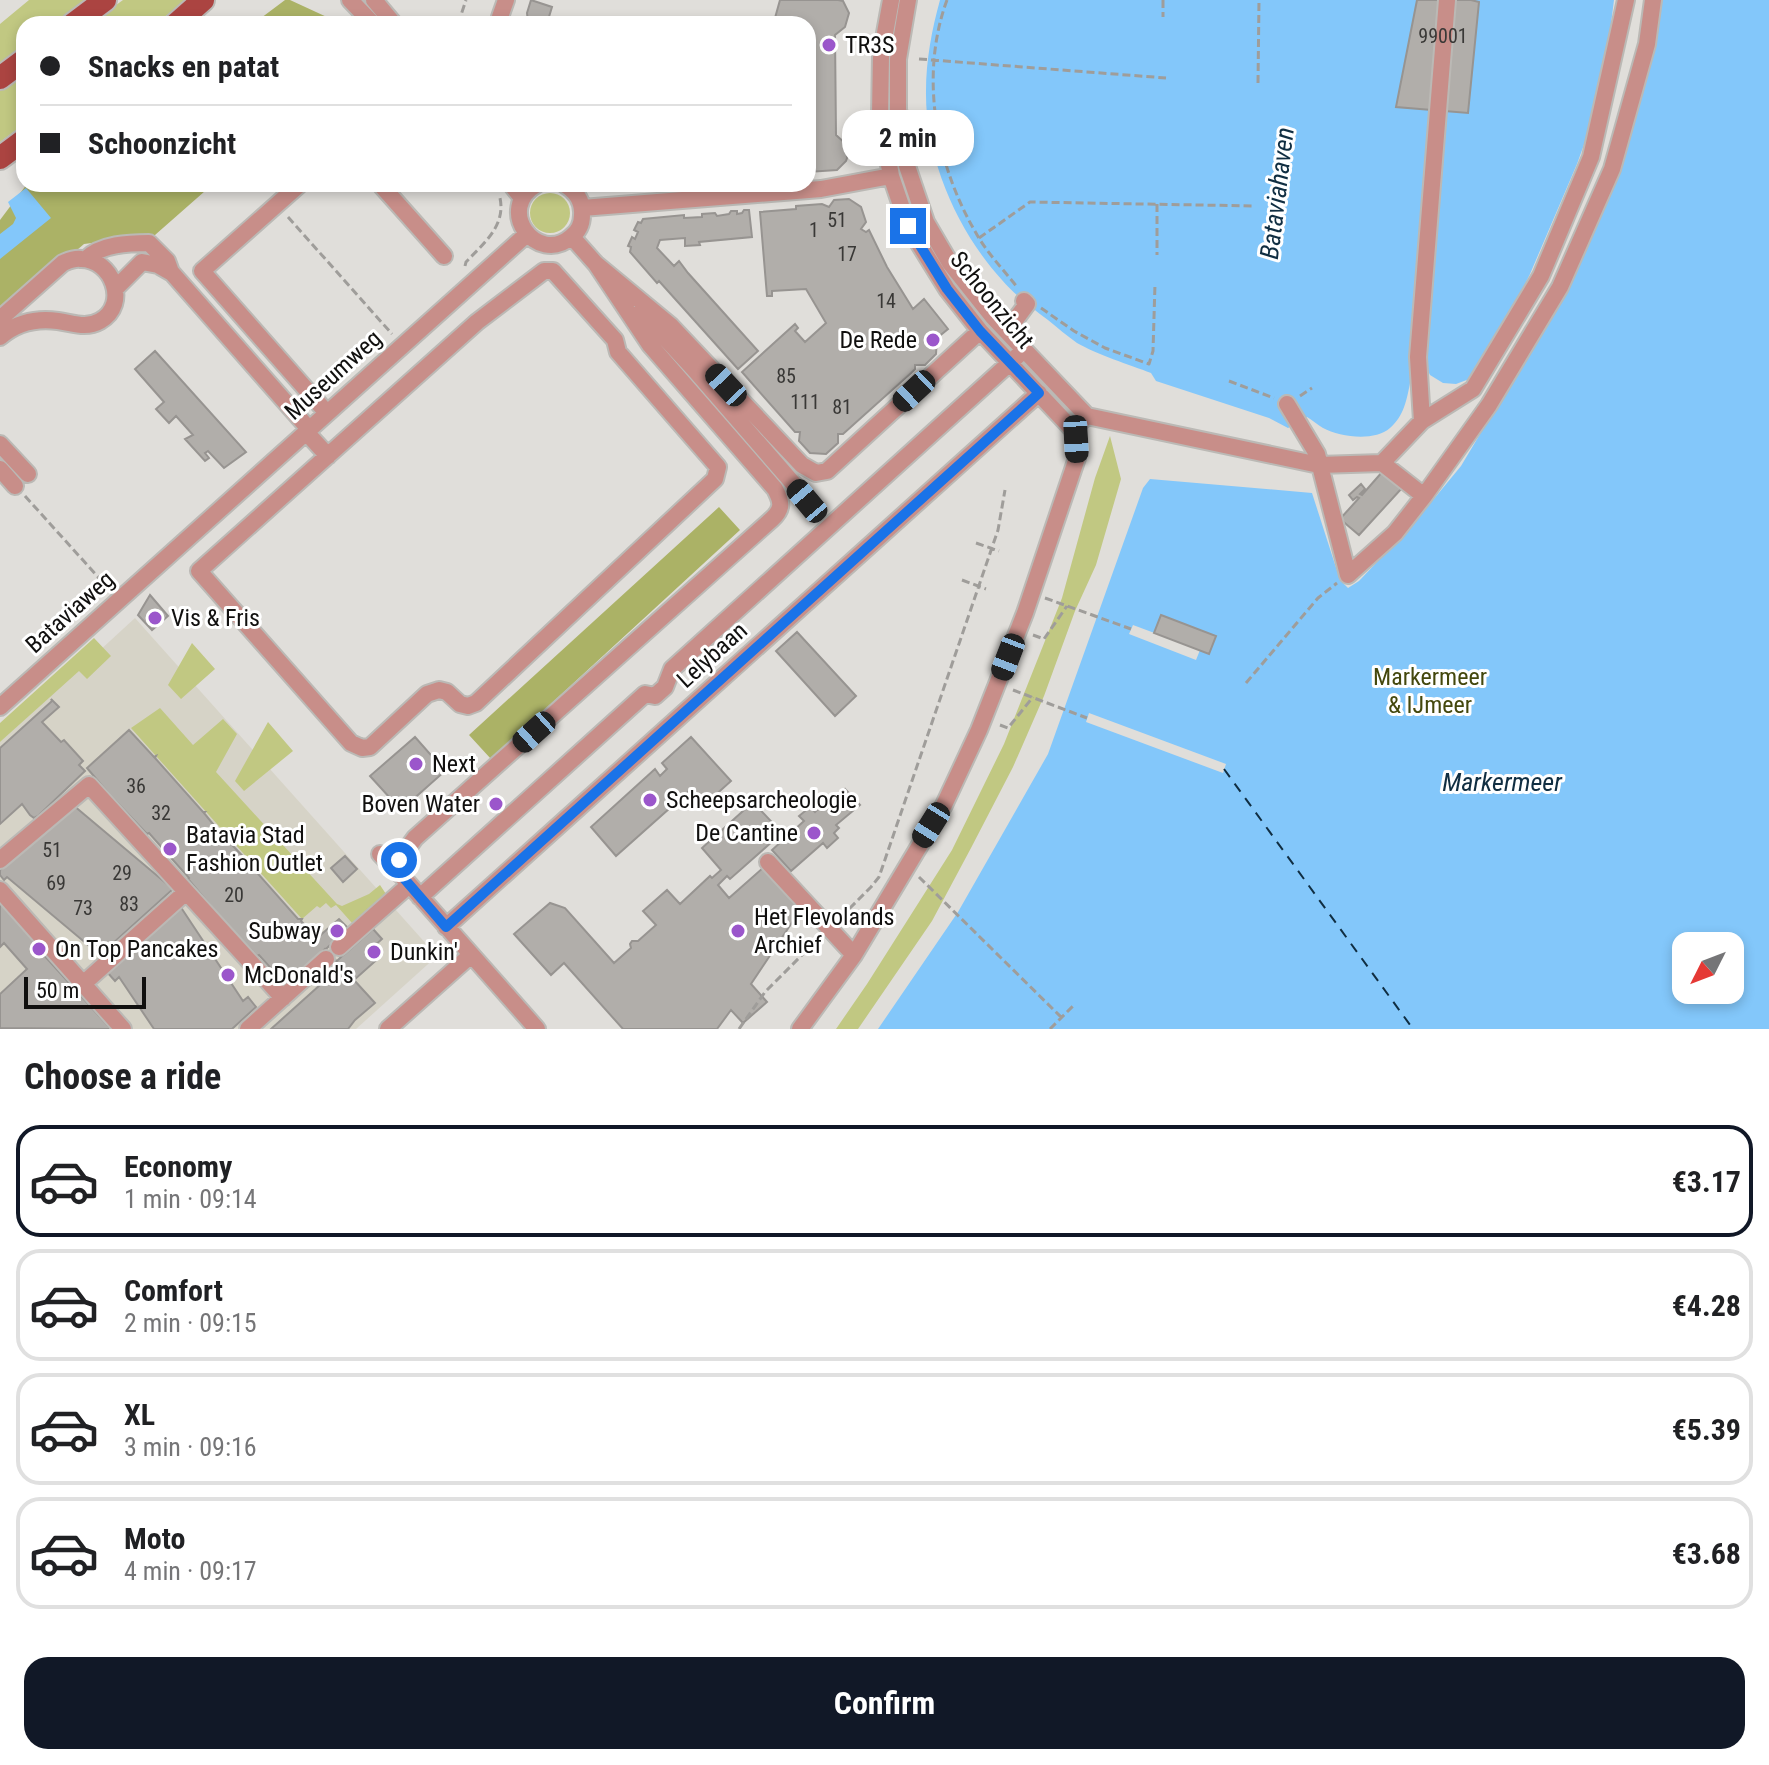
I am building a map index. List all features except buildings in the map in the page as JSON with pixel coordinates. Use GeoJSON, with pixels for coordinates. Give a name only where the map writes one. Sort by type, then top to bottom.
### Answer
{"type":"FeatureCollection","features":[{"type":"Feature","properties":{"kind":"main road"},"geometry":{"type":"LineString","coordinates":[[84,16],[105,0]]}},
{"type":"Feature","properties":{"kind":"main road"},"geometry":{"type":"LineString","coordinates":[[185,16],[203,0]]}},
{"type":"Feature","properties":{"kind":"street"},"geometry":{"type":"LineString","coordinates":[[350,0],[365,16]]}},
{"type":"Feature","properties":{"kind":"street"},"geometry":{"type":"LineString","coordinates":[[374,0],[387,16]]}},
{"type":"Feature","properties":{"kind":"street","name":"Schoonzicht"},"geometry":{"type":"LineString","coordinates":[[891,0],[881,55],[880,115],[891,176],[908,226],[947,289],[980,331],[1072,429]]}},
{"type":"Feature","properties":{"kind":"street"},"geometry":{"type":"LineString","coordinates":[[908,0],[898,59],[898,109],[907,166],[926,222],[950,263],[993,317],[1087,416],[1319,465],[1382,463],[1424,496]]}},
{"type":"Feature","properties":{"kind":"street"},"geometry":{"type":"LineString","coordinates":[[1422,421],[1418,357],[1447,0]]}},
{"type":"Feature","properties":{"kind":"street"},"geometry":{"type":"LineString","coordinates":[[1382,463],[1422,421],[1473,389],[1541,276],[1591,157],[1626,0]]}},
{"type":"Feature","properties":{"kind":"street"},"geometry":{"type":"LineString","coordinates":[[1285,400],[1317,454],[1348,575],[1395,533],[1424,496],[1489,405],[1560,287],[1612,169],[1647,44],[1653,0]]}},
{"type":"Feature","properties":{"kind":"street"},"geometry":{"type":"LineString","coordinates":[[816,189],[891,176]]}},
{"type":"Feature","properties":{"kind":"street"},"geometry":{"type":"LineString","coordinates":[[291,192],[202,271],[327,413]]}},
{"type":"Feature","properties":{"kind":"street"},"geometry":{"type":"LineString","coordinates":[[387,192],[444,256]]}},
{"type":"Feature","properties":{"kind":"street"},"geometry":{"type":"LineString","coordinates":[[509,192],[522,198]]}},
{"type":"Feature","properties":{"kind":"street"},"geometry":{"type":"LineString","coordinates":[[527,192],[520,204],[519,217],[527,234],[546,245],[563,243],[572,237],[581,224],[582,208],[575,192]]}},
{"type":"Feature","properties":{"kind":"street"},"geometry":{"type":"LineString","coordinates":[[582,208],[783,192]]}},
{"type":"Feature","properties":{"kind":"street","name":"Museumweg"},"geometry":{"type":"LineString","coordinates":[[172,552],[527,234]]}},
{"type":"Feature","properties":{"kind":"street"},"geometry":{"type":"LineString","coordinates":[[572,237],[693,368],[817,511]]}},
{"type":"Feature","properties":{"kind":"street"},"geometry":{"type":"LineString","coordinates":[[86,259],[93,252],[131,243],[149,243],[167,261],[172,273]]}},
{"type":"Feature","properties":{"kind":"street"},"geometry":{"type":"LineString","coordinates":[[0,319],[63,263],[79,258],[102,268],[112,278],[116,288],[113,306],[102,320],[90,325],[51,320],[24,322],[0,337]]}},
{"type":"Feature","properties":{"kind":"street"},"geometry":{"type":"LineString","coordinates":[[116,288],[142,262],[158,265],[172,273],[332,452]]}},
{"type":"Feature","properties":{"kind":"street"},"geometry":{"type":"LineString","coordinates":[[410,886],[399,860],[415,838],[780,510],[775,489],[650,345],[650,324],[596,264]]}},
{"type":"Feature","properties":{"kind":"street"},"geometry":{"type":"LineString","coordinates":[[544,271],[553,271],[615,340],[618,352],[718,467],[715,479],[705,489],[476,703],[468,706],[460,704],[447,692],[439,690],[427,694],[370,747],[362,748],[351,743],[199,571],[332,452],[477,322],[544,271]]}},
{"type":"Feature","properties":{"kind":"street"},"geometry":{"type":"LineString","coordinates":[[1007,331],[1027,301]]}},
{"type":"Feature","properties":{"kind":"street"},"geometry":{"type":"LineString","coordinates":[[650,324],[671,326],[802,465],[816,473],[827,471],[980,331]]}},
{"type":"Feature","properties":{"kind":"street","name":"Lelybaan"},"geometry":{"type":"LineString","coordinates":[[248,1029],[410,886],[645,694],[655,696],[665,687],[672,669],[1024,350]]}},
{"type":"Feature","properties":{"kind":"street","name":"Lelybaan"},"geometry":{"type":"LineString","coordinates":[[446,927],[1039,393]]}},
{"type":"Feature","properties":{"kind":"street"},"geometry":{"type":"LineString","coordinates":[[800,1029],[854,955],[944,805],[1019,630],[1077,458],[1072,429],[1087,416]]}},
{"type":"Feature","properties":{"kind":"street"},"geometry":{"type":"LineString","coordinates":[[0,444],[22,480]]}},
{"type":"Feature","properties":{"kind":"street"},"geometry":{"type":"LineString","coordinates":[[0,469],[22,480]]}},
{"type":"Feature","properties":{"kind":"street","name":"Bataviaweg"},"geometry":{"type":"LineString","coordinates":[[0,707],[172,552]]}},
{"type":"Feature","properties":{"kind":"street"},"geometry":{"type":"LineString","coordinates":[[0,860],[89,785],[283,998]]}},
{"type":"Feature","properties":{"kind":"street"},"geometry":{"type":"LineString","coordinates":[[380,854],[537,1029]]}},
{"type":"Feature","properties":{"kind":"street"},"geometry":{"type":"LineString","coordinates":[[768,862],[854,955]]}},
{"type":"Feature","properties":{"kind":"street"},"geometry":{"type":"LineString","coordinates":[[0,890],[123,1029]]}},
{"type":"Feature","properties":{"kind":"street"},"geometry":{"type":"LineString","coordinates":[[83,984],[186,892]]}},
{"type":"Feature","properties":{"kind":"street"},"geometry":{"type":"LineString","coordinates":[[388,1029],[471,955]]}},
{"type":"Feature","properties":{"kind":"path"},"geometry":{"type":"LineString","coordinates":[[947,0],[934,61],[934,103],[939,138],[960,204],[990,255],[1027,301],[1105,348],[1149,364],[1153,351],[1155,284]]}},
{"type":"Feature","properties":{"kind":"path"},"geometry":{"type":"LineString","coordinates":[[1163,0],[1163,17]]}},
{"type":"Feature","properties":{"kind":"path"},"geometry":{"type":"LineString","coordinates":[[1258,83],[1259,0]]}},
{"type":"Feature","properties":{"kind":"path"},"geometry":{"type":"LineString","coordinates":[[919,59],[1166,78]]}},
{"type":"Feature","properties":{"kind":"path"},"geometry":{"type":"LineString","coordinates":[[923,142],[939,138]]}},
{"type":"Feature","properties":{"kind":"path"},"geometry":{"type":"LineString","coordinates":[[459,295],[466,262],[499,224],[504,192]]}},
{"type":"Feature","properties":{"kind":"path"},"geometry":{"type":"LineString","coordinates":[[979,238],[1030,202],[1255,206]]}},
{"type":"Feature","properties":{"kind":"path"},"geometry":{"type":"LineString","coordinates":[[1157,204],[1157,255]]}},
{"type":"Feature","properties":{"kind":"path"},"geometry":{"type":"LineString","coordinates":[[276,205],[402,346]]}},
{"type":"Feature","properties":{"kind":"path"},"geometry":{"type":"LineString","coordinates":[[1229,381],[1285,400],[1312,388]]}},
{"type":"Feature","properties":{"kind":"path"},"geometry":{"type":"LineString","coordinates":[[22,480],[118,600]]}},
{"type":"Feature","properties":{"kind":"path"},"geometry":{"type":"LineString","coordinates":[[739,1029],[765,992],[879,877],[998,530],[1005,490]]}},
{"type":"Feature","properties":{"kind":"path"},"geometry":{"type":"LineString","coordinates":[[976,543],[999,551]]}},
{"type":"Feature","properties":{"kind":"path"},"geometry":{"type":"LineString","coordinates":[[1246,683],[1318,598],[1348,575]]}},
{"type":"Feature","properties":{"kind":"path"},"geometry":{"type":"LineString","coordinates":[[962,580],[986,589]]}},
{"type":"Feature","properties":{"kind":"path"},"geometry":{"type":"LineString","coordinates":[[1056,602],[1131,629]]}},
{"type":"Feature","properties":{"kind":"path"},"geometry":{"type":"LineString","coordinates":[[1019,630],[1044,639],[1067,606]]}},
{"type":"Feature","properties":{"kind":"path"},"geometry":{"type":"LineString","coordinates":[[1021,693],[1087,718]]}},
{"type":"Feature","properties":{"kind":"path"},"geometry":{"type":"LineString","coordinates":[[983,719],[1008,728],[1033,697]]}},
{"type":"Feature","properties":{"kind":"path"},"geometry":{"type":"LineString","coordinates":[[928,885],[1062,1018]]}},
{"type":"Feature","properties":{"kind":"path"},"geometry":{"type":"LineString","coordinates":[[1050,1029],[1075,1004]]}},
{"type":"Feature","properties":{"kind":"shaded area","name":"Batavia Stad Fashion Outlet"},"geometry":{"type":"Polygon","coordinates":[[[135,618],[437,956],[356,1029],[0,1029],[0,742],[135,618]]]}},
{"type":"Feature","properties":{"kind":"green space"},"geometry":{"type":"Polygon","coordinates":[[[29,0],[84,0],[63,16],[16,16],[16,52],[0,65],[0,24],[29,0]]]}},
{"type":"Feature","properties":{"kind":"green space"},"geometry":{"type":"Polygon","coordinates":[[[123,0],[187,0],[166,16],[101,16],[123,0]]]}},
{"type":"Feature","properties":{"kind":"green space"},"geometry":{"type":"Polygon","coordinates":[[[285,0],[290,0],[325,16],[264,16],[285,0]]]}},
{"type":"Feature","properties":{"kind":"green space"},"geometry":{"type":"Polygon","coordinates":[[[16,79],[16,130],[0,142],[0,91],[16,79]]]}},
{"type":"Feature","properties":{"kind":"green space"},"geometry":{"type":"Polygon","coordinates":[[[21,192],[204,192],[155,235],[84,244],[0,316],[0,220],[21,192]]]}},
{"type":"Feature","properties":{"kind":"green space"},"geometry":{"type":"Polygon","coordinates":[[[550,193],[564,199],[570,213],[564,227],[550,233],[536,227],[530,213],[536,199],[550,193]]]}},
{"type":"Feature","properties":{"kind":"green space"},"geometry":{"type":"Polygon","coordinates":[[[1110,436],[1121,479],[1096,565],[1013,767],[932,921],[858,1029],[836,1029],[952,850],[1004,744],[1062,598],[1095,478],[1110,436]]]}},
{"type":"Feature","properties":{"kind":"green space"},"geometry":{"type":"Polygon","coordinates":[[[719,507],[740,530],[491,759],[469,735],[719,507]]]}},
{"type":"Feature","properties":{"kind":"green space"},"geometry":{"type":"Polygon","coordinates":[[[94,638],[111,656],[87,679],[79,671],[0,742],[0,723],[94,638]]]}},
{"type":"Feature","properties":{"kind":"green space"},"geometry":{"type":"Polygon","coordinates":[[[192,643],[215,669],[181,699],[168,685],[192,643]]]}},
{"type":"Feature","properties":{"kind":"green space"},"geometry":{"type":"Polygon","coordinates":[[[160,708],[193,745],[223,719],[237,734],[216,772],[337,904],[342,906],[369,894],[380,885],[386,894],[352,923],[336,905],[331,908],[326,903],[320,908],[317,906],[302,919],[131,728],[160,708]]]}},
{"type":"Feature","properties":{"kind":"green space"},"geometry":{"type":"Polygon","coordinates":[[[268,722],[293,751],[244,791],[235,781],[268,722]]]}},
{"type":"Feature","properties":{"kind":"water","name":"Bataviahaven"},"geometry":{"type":"Polygon","coordinates":[[[940,0],[1442,0],[1410,383],[1404,407],[1395,423],[1383,432],[1366,437],[1330,431],[1307,417],[1288,428],[1269,418],[1156,381],[1151,373],[1085,347],[1012,291],[986,261],[958,216],[931,141],[926,79],[940,0]]]}},
{"type":"Feature","properties":{"kind":"water"},"geometry":{"type":"Polygon","coordinates":[[[1450,0],[1614,0],[1595,114],[1577,164],[1494,348],[1472,378],[1456,384],[1443,383],[1430,375],[1421,357],[1450,0]]]}},
{"type":"Feature","properties":{"kind":"water","name":"Markermeer"},"geometry":{"type":"Polygon","coordinates":[[[1659,0],[1769,0],[1769,1029],[878,1029],[958,912],[1048,754],[1143,488],[1150,479],[1312,493],[1340,580],[1348,588],[1359,581],[1414,523],[1461,466],[1520,367],[1594,230],[1659,0]]]}},
{"type":"Feature","properties":{"kind":"water"},"geometry":{"type":"Polygon","coordinates":[[[21,192],[29,192],[51,218],[0,259],[0,234],[16,218],[8,202],[21,192]]]}},
{"type":"Feature","properties":{"kind":"pier"},"geometry":{"type":"Polygon","coordinates":[[[1133,625],[1200,650],[1196,660],[1129,634],[1133,625]]]}},
{"type":"Feature","properties":{"kind":"pier"},"geometry":{"type":"Polygon","coordinates":[[[1089,713],[1226,764],[1223,773],[1086,722],[1089,713]]]}},
{"type":"Feature","properties":{"kind":"ferry route"},"geometry":{"type":"LineString","coordinates":[[1224,769],[1413,1029]]}},
{"type":"Feature","properties":{"kind":"place","name":"TR3S"},"geometry":{"type":"Point","coordinates":[829,45]}},
{"type":"Feature","properties":{"kind":"place","name":"De Rede"},"geometry":{"type":"Point","coordinates":[933,340]}},
{"type":"Feature","properties":{"kind":"place","name":"Vis & Fris"},"geometry":{"type":"Point","coordinates":[155,618]}},
{"type":"Feature","properties":{"kind":"place","name":"Next"},"geometry":{"type":"Point","coordinates":[416,764]}},
{"type":"Feature","properties":{"kind":"place","name":"Scheepsarcheologie"},"geometry":{"type":"Point","coordinates":[650,800]}},
{"type":"Feature","properties":{"kind":"place","name":"Boven Water"},"geometry":{"type":"Point","coordinates":[496,804]}},
{"type":"Feature","properties":{"kind":"place","name":"De Cantine"},"geometry":{"type":"Point","coordinates":[814,833]}},
{"type":"Feature","properties":{"kind":"place","name":"Batavia Stad Fashion Outlet"},"geometry":{"type":"Point","coordinates":[170,849]}},
{"type":"Feature","properties":{"kind":"place","name":"Subway"},"geometry":{"type":"Point","coordinates":[337,931]}},
{"type":"Feature","properties":{"kind":"place","name":"Het Flevolands Archief"},"geometry":{"type":"Point","coordinates":[738,931]}},
{"type":"Feature","properties":{"kind":"place","name":"On Top Pancakes"},"geometry":{"type":"Point","coordinates":[39,949]}},
{"type":"Feature","properties":{"kind":"place","name":"Dunkin'"},"geometry":{"type":"Point","coordinates":[374,952]}},
{"type":"Feature","properties":{"kind":"place","name":"McDonald's"},"geometry":{"type":"Point","coordinates":[228,975]}},
{"type":"Feature","properties":{"kind":"route"},"geometry":{"type":"LineString","coordinates":[[399,860],[401,875],[446,927],[1039,393],[980,331],[947,289],[908,226]]}},
{"type":"Feature","properties":{"kind":"park label","name":"Markermeer & IJmeer"},"geometry":{"type":"Point","coordinates":[1430,691]}}]}
